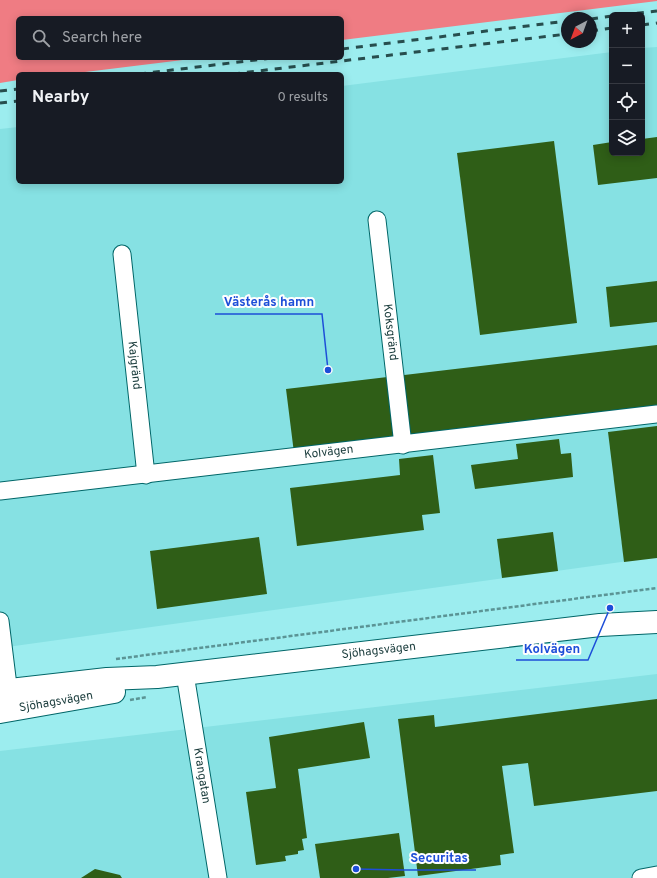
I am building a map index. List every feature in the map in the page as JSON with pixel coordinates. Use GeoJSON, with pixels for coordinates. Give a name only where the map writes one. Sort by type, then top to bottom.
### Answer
{"type":"FeatureCollection","features":[{"type":"Feature","properties":{"kind":"main road","name":"Sjöhagsvägen"},"geometry":{"type":"LineString","coordinates":[[600,625],[657,609]]}},
{"type":"Feature","properties":{"kind":"main road","name":"Sjöhagsvägen"},"geometry":{"type":"LineString","coordinates":[[5,701],[113,692],[157,677],[600,625],[657,622]]}},
{"type":"Feature","properties":{"kind":"street","name":"Koksgränd"},"geometry":{"type":"LineString","coordinates":[[377,220],[403,445]]}},
{"type":"Feature","properties":{"kind":"street","name":"Kajgränd"},"geometry":{"type":"LineString","coordinates":[[122,254],[146,475]]}},
{"type":"Feature","properties":{"kind":"street","name":"Kolvägen"},"geometry":{"type":"LineString","coordinates":[[0,492],[657,414]]}},
{"type":"Feature","properties":{"kind":"street"},"geometry":{"type":"LineString","coordinates":[[0,621],[5,701]]}},
{"type":"Feature","properties":{"kind":"street","name":"Krangatan"},"geometry":{"type":"LineString","coordinates":[[185,674],[218,878]]}},
{"type":"Feature","properties":{"kind":"street"},"geometry":{"type":"LineString","coordinates":[[641,878],[657,875]]}},
{"type":"Feature","properties":{"kind":"path"},"geometry":{"type":"LineString","coordinates":[[110,660],[657,588]]}},
{"type":"Feature","properties":{"kind":"shaded area"},"geometry":{"type":"Polygon","coordinates":[[[0,0],[657,0],[344,40],[344,16],[16,16],[16,60],[183,60],[85,72],[16,72],[16,80],[0,83],[0,0]]]}},
{"type":"Feature","properties":{"kind":"shaded area"},"geometry":{"type":"Polygon","coordinates":[[[657,47],[657,557],[0,648],[0,129],[16,127],[16,184],[344,184],[344,86],[609,52],[609,156],[645,156],[645,48],[657,47]]]}},
{"type":"Feature","properties":{"kind":"shaded area"},"geometry":{"type":"Polygon","coordinates":[[[657,674],[657,878],[0,878],[0,751],[657,674]]]}},
{"type":"Feature","properties":{"kind":"building"},"geometry":{"type":"Polygon","coordinates":[[[657,137],[657,178],[598,185],[593,145],[609,142],[609,156],[645,156],[645,139],[657,137]]]}},
{"type":"Feature","properties":{"kind":"building"},"geometry":{"type":"Polygon","coordinates":[[[554,141],[577,323],[480,335],[457,153],[554,141]]]}},
{"type":"Feature","properties":{"kind":"building"},"geometry":{"type":"Polygon","coordinates":[[[657,281],[657,322],[610,327],[606,287],[657,281]]]}},
{"type":"Feature","properties":{"kind":"building"},"geometry":{"type":"Polygon","coordinates":[[[657,345],[657,409],[294,453],[286,389],[657,345]]]}},
{"type":"Feature","properties":{"kind":"building"},"geometry":{"type":"Polygon","coordinates":[[[657,426],[657,558],[624,562],[608,432],[657,426]]]}},
{"type":"Feature","properties":{"kind":"building"},"geometry":{"type":"Polygon","coordinates":[[[559,439],[561,454],[571,453],[573,477],[475,489],[471,465],[518,459],[516,444],[559,439]]]}},
{"type":"Feature","properties":{"kind":"building"},"geometry":{"type":"Polygon","coordinates":[[[433,455],[440,513],[422,515],[424,530],[297,546],[290,488],[400,475],[399,459],[433,455]]]}},
{"type":"Feature","properties":{"kind":"building"},"geometry":{"type":"Polygon","coordinates":[[[553,532],[558,571],[502,578],[497,539],[553,532]]]}},
{"type":"Feature","properties":{"kind":"building"},"geometry":{"type":"Polygon","coordinates":[[[259,537],[267,594],[157,609],[150,551],[259,537]]]}},
{"type":"Feature","properties":{"kind":"building"},"geometry":{"type":"Polygon","coordinates":[[[657,699],[657,791],[534,806],[528,763],[502,766],[514,853],[500,855],[501,865],[418,876],[398,719],[434,715],[435,727],[657,699]]]}},
{"type":"Feature","properties":{"kind":"building"},"geometry":{"type":"Polygon","coordinates":[[[364,722],[370,758],[298,769],[307,838],[302,839],[304,850],[298,851],[298,854],[285,856],[286,861],[256,865],[246,792],[276,788],[269,737],[364,722]]]}},
{"type":"Feature","properties":{"kind":"building"},"geometry":{"type":"Polygon","coordinates":[[[399,833],[405,876],[388,878],[320,878],[315,844],[399,833]]]}},
{"type":"Feature","properties":{"kind":"building"},"geometry":{"type":"Polygon","coordinates":[[[95,869],[120,875],[122,878],[81,878],[95,869]]]}},
{"type":"Feature","properties":{"kind":"railway"},"geometry":{"type":"LineString","coordinates":[[645,12],[657,11]]}},
{"type":"Feature","properties":{"kind":"railway"},"geometry":{"type":"LineString","coordinates":[[597,18],[609,16]]}},
{"type":"Feature","properties":{"kind":"railway"},"geometry":{"type":"LineString","coordinates":[[344,49],[561,22]]}},
{"type":"Feature","properties":{"kind":"railway"},"geometry":{"type":"LineString","coordinates":[[645,25],[657,23]]}},
{"type":"Feature","properties":{"kind":"railway"},"geometry":{"type":"LineString","coordinates":[[597,30],[609,28]]}},
{"type":"Feature","properties":{"kind":"railway"},"geometry":{"type":"LineString","coordinates":[[250,72],[561,35]]}},
{"type":"Feature","properties":{"kind":"railway"},"geometry":{"type":"LineString","coordinates":[[156,72],[255,60]]}},
{"type":"Feature","properties":{"kind":"railway"},"geometry":{"type":"LineString","coordinates":[[0,91],[16,89]]}},
{"type":"Feature","properties":{"kind":"railway"},"geometry":{"type":"LineString","coordinates":[[0,103],[16,101]]}},
{"type":"Feature","properties":{"kind":"place","name":"Västerås hamn"},"geometry":{"type":"Point","coordinates":[328,370]}},
{"type":"Feature","properties":{"kind":"place","name":"Kolvägen"},"geometry":{"type":"Point","coordinates":[610,608]}},
{"type":"Feature","properties":{"kind":"place","name":"Securitas"},"geometry":{"type":"Point","coordinates":[356,869]}}]}
